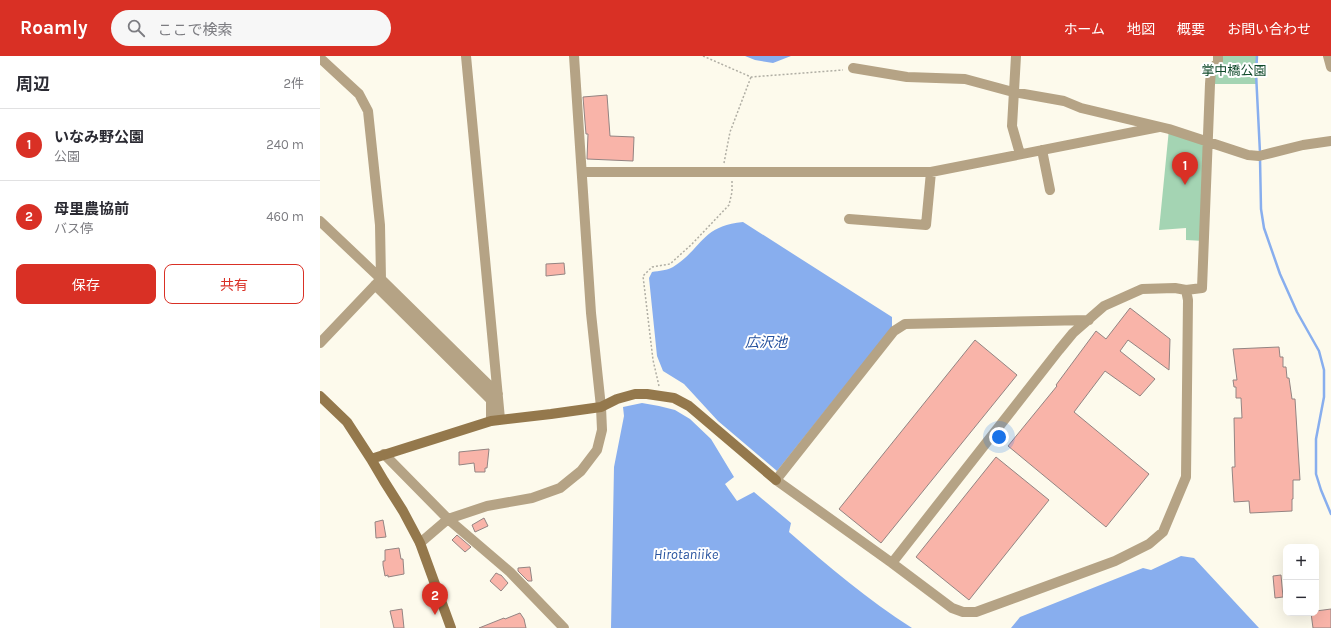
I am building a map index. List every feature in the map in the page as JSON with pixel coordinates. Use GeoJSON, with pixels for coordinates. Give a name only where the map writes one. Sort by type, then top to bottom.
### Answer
{"type":"FeatureCollection","features":[{"type":"Feature","properties":{"kind":"street"},"geometry":{"type":"LineString","coordinates":[[466,56],[498,394],[495,420]]}},
{"type":"Feature","properties":{"kind":"street"},"geometry":{"type":"LineString","coordinates":[[420,543],[448,519],[487,506],[532,498],[560,488],[581,471],[596,450],[602,430],[601,407],[591,312],[574,56]]}},
{"type":"Feature","properties":{"kind":"street"},"geometry":{"type":"LineString","coordinates":[[1016,56],[1012,126],[1020,154]]}},
{"type":"Feature","properties":{"kind":"street"},"geometry":{"type":"LineString","coordinates":[[892,563],[1073,333],[1104,306],[1142,289],[1175,288],[1186,290],[1202,288],[1211,70],[1218,62],[1218,56]]}},
{"type":"Feature","properties":{"kind":"street"},"geometry":{"type":"LineString","coordinates":[[1328,56],[1331,67]]}},
{"type":"Feature","properties":{"kind":"street"},"geometry":{"type":"LineString","coordinates":[[320,58],[359,94],[368,111],[380,225],[378,282],[320,343]]}},
{"type":"Feature","properties":{"kind":"street"},"geometry":{"type":"LineString","coordinates":[[853,68],[907,77],[965,79],[1013,92],[1064,101],[1081,108],[1159,127],[1248,155],[1259,156],[1331,140]]}},
{"type":"Feature","properties":{"kind":"street"},"geometry":{"type":"LineString","coordinates":[[582,172],[931,172],[1159,127]]}},
{"type":"Feature","properties":{"kind":"street"},"geometry":{"type":"LineString","coordinates":[[1042,150],[1050,190]]}},
{"type":"Feature","properties":{"kind":"street"},"geometry":{"type":"LineString","coordinates":[[849,219],[926,225],[931,172]]}},
{"type":"Feature","properties":{"kind":"street"},"geometry":{"type":"LineString","coordinates":[[320,221],[491,400],[495,420]]}},
{"type":"Feature","properties":{"kind":"street"},"geometry":{"type":"LineString","coordinates":[[378,282],[498,394]]}},
{"type":"Feature","properties":{"kind":"street"},"geometry":{"type":"LineString","coordinates":[[371,459],[495,420],[601,407],[617,399],[635,394],[661,395],[674,398],[689,406],[776,480],[952,608],[963,612],[976,612],[1115,561],[1149,544],[1163,532],[1186,477],[1188,300],[1186,290]]}},
{"type":"Feature","properties":{"kind":"street"},"geometry":{"type":"LineString","coordinates":[[776,480],[894,331],[905,324],[1089,320]]}},
{"type":"Feature","properties":{"kind":"street"},"geometry":{"type":"LineString","coordinates":[[320,396],[347,422],[371,459],[420,543],[452,628]]}},
{"type":"Feature","properties":{"kind":"street"},"geometry":{"type":"LineString","coordinates":[[384,454],[448,519],[510,572],[564,628]]}},
{"type":"Feature","properties":{"kind":"path"},"geometry":{"type":"LineString","coordinates":[[703,56],[751,77],[853,68]]}},
{"type":"Feature","properties":{"kind":"path"},"geometry":{"type":"LineString","coordinates":[[661,395],[653,360],[643,276],[652,267],[670,264],[692,244],[729,204],[732,192],[732,172],[724,166],[730,132],[751,77]]}},
{"type":"Feature","properties":{"kind":"green space","name":"掌中橋公園"},"geometry":{"type":"Polygon","coordinates":[[[1218,56],[1258,56],[1257,84],[1210,84],[1218,56]]]}},
{"type":"Feature","properties":{"kind":"green space"},"geometry":{"type":"Polygon","coordinates":[[[1169,129],[1207,142],[1204,241],[1186,240],[1186,228],[1159,230],[1169,129]]]}},
{"type":"Feature","properties":{"kind":"water"},"geometry":{"type":"Polygon","coordinates":[[[745,56],[791,56],[773,63],[755,60],[745,56]]]}},
{"type":"Feature","properties":{"kind":"water","name":"広沢池"},"geometry":{"type":"Polygon","coordinates":[[[743,222],[892,317],[892,327],[777,471],[718,421],[684,384],[663,371],[657,356],[649,278],[652,272],[666,270],[673,267],[691,253],[710,233],[719,228],[729,224],[743,222]]]}},
{"type":"Feature","properties":{"kind":"water","name":"Hirotaniike"},"geometry":{"type":"Polygon","coordinates":[[[642,403],[675,410],[690,419],[711,439],[734,477],[725,484],[737,501],[754,492],[791,523],[789,532],[833,570],[912,628],[611,628],[614,467],[624,416],[623,407],[642,403]]]}},
{"type":"Feature","properties":{"kind":"water"},"geometry":{"type":"Polygon","coordinates":[[[1181,556],[1194,558],[1259,628],[1011,628],[1020,617],[1143,568],[1151,570],[1181,556]]]}},
{"type":"Feature","properties":{"kind":"building"},"geometry":{"type":"Polygon","coordinates":[[[607,95],[610,136],[634,137],[633,161],[587,159],[588,134],[586,134],[583,97],[607,95]]]}},
{"type":"Feature","properties":{"kind":"building"},"geometry":{"type":"Polygon","coordinates":[[[564,263],[565,274],[546,276],[546,264],[564,263]]]}},
{"type":"Feature","properties":{"kind":"building"},"geometry":{"type":"Polygon","coordinates":[[[1130,308],[1170,339],[1169,370],[1128,340],[1120,351],[1155,379],[1140,396],[1105,371],[1074,412],[1149,474],[1106,527],[1008,446],[1057,386],[1056,385],[1096,331],[1106,339],[1130,308]]]}},
{"type":"Feature","properties":{"kind":"building"},"geometry":{"type":"Polygon","coordinates":[[[975,340],[1017,375],[881,543],[839,509],[975,340]]]}},
{"type":"Feature","properties":{"kind":"building"},"geometry":{"type":"Polygon","coordinates":[[[1279,347],[1280,357],[1283,357],[1283,367],[1286,367],[1287,378],[1289,378],[1292,399],[1295,399],[1300,480],[1293,480],[1292,511],[1250,513],[1249,501],[1234,502],[1232,467],[1235,467],[1234,418],[1242,418],[1241,398],[1236,398],[1236,387],[1234,387],[1233,380],[1237,380],[1233,349],[1279,347]]]}},
{"type":"Feature","properties":{"kind":"building"},"geometry":{"type":"Polygon","coordinates":[[[489,449],[487,468],[485,468],[485,472],[475,472],[474,463],[459,465],[459,452],[489,449]]]}},
{"type":"Feature","properties":{"kind":"building"},"geometry":{"type":"Polygon","coordinates":[[[996,457],[1049,500],[969,600],[916,557],[996,457]]]}},
{"type":"Feature","properties":{"kind":"building"},"geometry":{"type":"Polygon","coordinates":[[[484,518],[488,526],[475,532],[472,525],[484,518]]]}},
{"type":"Feature","properties":{"kind":"building"},"geometry":{"type":"Polygon","coordinates":[[[383,520],[386,537],[376,538],[375,522],[383,520]]]}},
{"type":"Feature","properties":{"kind":"building"},"geometry":{"type":"Polygon","coordinates":[[[457,535],[471,547],[465,552],[452,540],[457,535]]]}},
{"type":"Feature","properties":{"kind":"building"},"geometry":{"type":"Polygon","coordinates":[[[399,548],[401,559],[403,559],[404,574],[388,577],[388,575],[385,576],[383,561],[385,561],[385,550],[399,548]]]}},
{"type":"Feature","properties":{"kind":"building"},"geometry":{"type":"Polygon","coordinates":[[[530,567],[532,581],[528,581],[518,571],[518,568],[530,567]]]}},
{"type":"Feature","properties":{"kind":"building"},"geometry":{"type":"Polygon","coordinates":[[[496,573],[501,575],[508,583],[501,591],[490,581],[496,573]]]}},
{"type":"Feature","properties":{"kind":"building"},"geometry":{"type":"Polygon","coordinates":[[[1281,575],[1283,597],[1275,598],[1273,576],[1281,575]]]}},
{"type":"Feature","properties":{"kind":"building"},"geometry":{"type":"Polygon","coordinates":[[[402,609],[404,628],[394,628],[390,611],[402,609]]]}},
{"type":"Feature","properties":{"kind":"building"},"geometry":{"type":"Polygon","coordinates":[[[1331,609],[1331,628],[1313,628],[1311,616],[1319,616],[1319,611],[1331,609]]]}},
{"type":"Feature","properties":{"kind":"building"},"geometry":{"type":"Polygon","coordinates":[[[520,613],[524,619],[526,628],[479,628],[504,618],[505,619],[520,613]]]}},
{"type":"Feature","properties":{"kind":"waterway"},"geometry":{"type":"LineString","coordinates":[[1257,56],[1256,73],[1260,153]]}},
{"type":"Feature","properties":{"kind":"waterway"},"geometry":{"type":"LineString","coordinates":[[1260,158],[1261,209],[1264,228],[1280,274],[1297,312],[1319,351],[1324,370],[1324,397],[1316,439],[1316,474],[1331,514]]}},
{"type":"Feature","properties":{"kind":"place","name":"いなみ野公園"},"geometry":{"type":"Point","coordinates":[1185,185]}},
{"type":"Feature","properties":{"kind":"place","name":"母里農協前"},"geometry":{"type":"Point","coordinates":[435,615]}}]}
